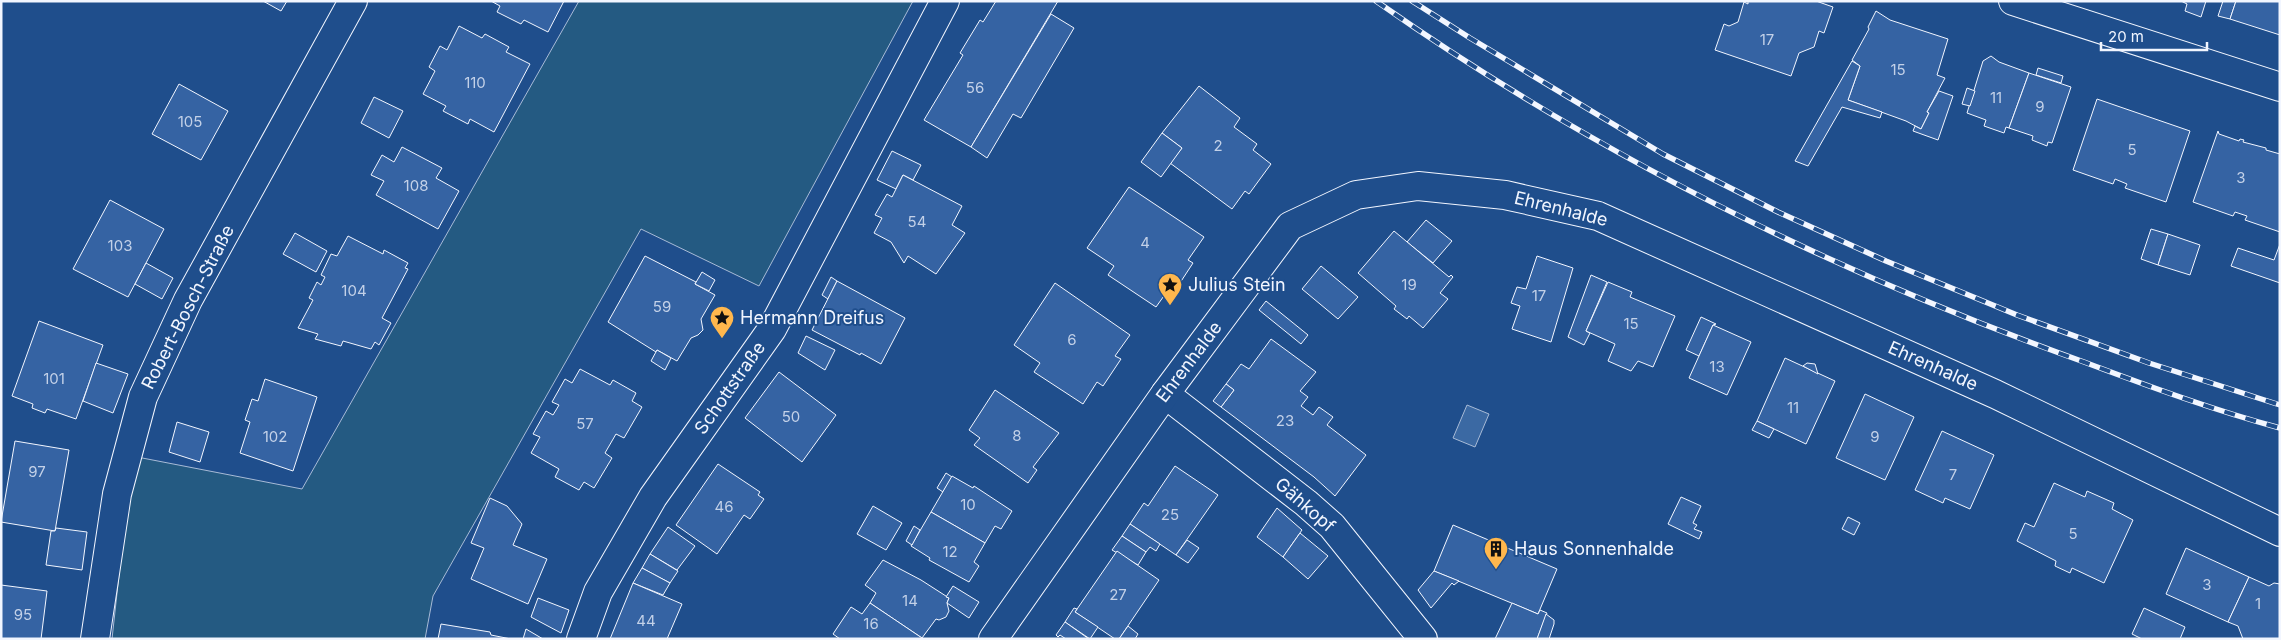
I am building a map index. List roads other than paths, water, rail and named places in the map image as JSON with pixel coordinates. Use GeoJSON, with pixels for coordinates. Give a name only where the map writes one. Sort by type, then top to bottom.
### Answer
{"type":"FeatureCollection","features":[{"type":"Feature","properties":{"kind":"street","name":"Robert-Bosch-Straße"},"geometry":{"type":"LineString","coordinates":[[95,639],[118,494],[142,397],[188,300],[353,1]]}},
{"type":"Feature","properties":{"kind":"street","name":"Schottstraße"},"geometry":{"type":"LineString","coordinates":[[580,639],[598,592],[652,498],[772,329],[945,1]]}},
{"type":"Feature","properties":{"kind":"street"},"geometry":{"type":"LineString","coordinates":[[2013,1],[2280,88]]}},
{"type":"Feature","properties":{"kind":"street","name":"Ehrenhalde"},"geometry":{"type":"LineString","coordinates":[[993,639],[1165,394],[1290,226],[1356,195],[1418,186],[1505,195],[1598,216],[1995,394],[2280,532]]}},
{"type":"Feature","properties":{"kind":"street","name":"Gähkopf"},"geometry":{"type":"LineString","coordinates":[[1165,394],[1306,503],[1332,526],[1423,639]]}},
{"type":"Feature","properties":{"kind":"railway"},"geometry":{"type":"LineString","coordinates":[[1376,1],[1459,57],[1543,109],[1630,159],[1808,249],[1991,327],[2132,380],[2280,428]]}},
{"type":"Feature","properties":{"kind":"railway"},"geometry":{"type":"LineString","coordinates":[[1412,1],[1663,154],[1778,212],[1886,261],[2017,315],[2149,363],[2280,405]]}},
{"type":"Feature","properties":{"kind":"place","name":"Julius Stein"},"geometry":{"type":"Point","coordinates":[1170,306]}},
{"type":"Feature","properties":{"kind":"place","name":"Hermann Dreifus"},"geometry":{"type":"Point","coordinates":[722,339]}},
{"type":"Feature","properties":{"kind":"place","name":"Haus Sonnenhalde"},"geometry":{"type":"Point","coordinates":[1496,570]}}]}
